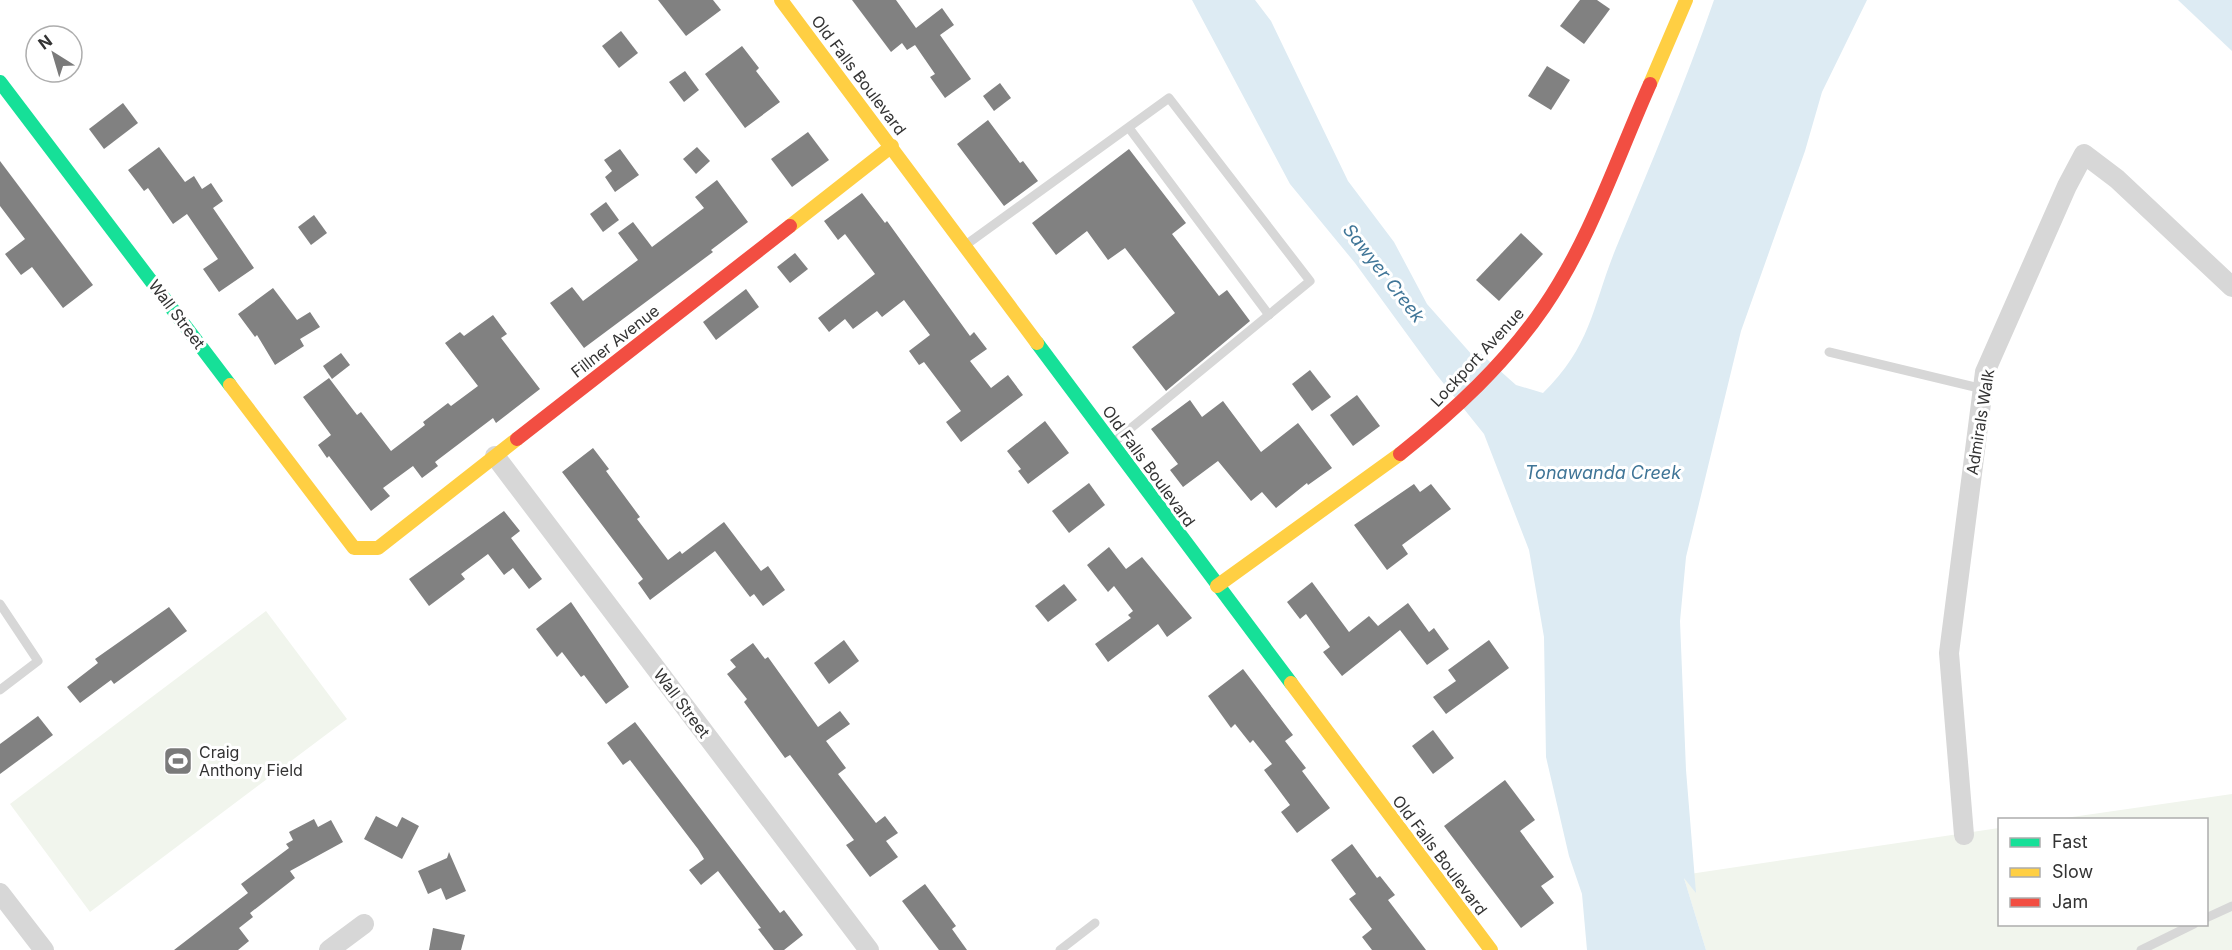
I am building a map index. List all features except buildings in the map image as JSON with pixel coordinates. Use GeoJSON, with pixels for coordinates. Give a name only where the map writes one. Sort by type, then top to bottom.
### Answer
{"type":"FeatureCollection","features":[{"type":"Feature","properties":{"kind":"street","name":"Old Falls Boulevard"},"geometry":{"type":"LineString","coordinates":[[781,0],[1491,950]]}},
{"type":"Feature","properties":{"kind":"street","name":"Lockport Avenue"},"geometry":{"type":"LineString","coordinates":[[1217,586],[1413,444],[1475,387],[1538,316],[1574,255],[1686,0]]}},
{"type":"Feature","properties":{"kind":"street","name":"Wall Street"},"geometry":{"type":"LineString","coordinates":[[0,82],[354,548]]}},
{"type":"Feature","properties":{"kind":"street","name":"Fillner Avenue"},"geometry":{"type":"LineString","coordinates":[[354,548],[378,548],[892,146]]}},
{"type":"Feature","properties":{"kind":"street","name":"Admirals Walk"},"geometry":{"type":"LineString","coordinates":[[1964,836],[1949,653],[1985,372],[2067,186],[2084,154],[2117,179],[2232,287]]}},
{"type":"Feature","properties":{"kind":"street","name":"Wall Street"},"geometry":{"type":"LineString","coordinates":[[495,456],[869,950]]}},
{"type":"Feature","properties":{"kind":"street"},"geometry":{"type":"LineString","coordinates":[[0,893],[44,950]]}},
{"type":"Feature","properties":{"kind":"street"},"geometry":{"type":"LineString","coordinates":[[329,950],[364,924]]}},
{"type":"Feature","properties":{"kind":"lane"},"geometry":{"type":"LineString","coordinates":[[965,246],[1169,98],[1310,281],[1112,444]]}},
{"type":"Feature","properties":{"kind":"lane"},"geometry":{"type":"LineString","coordinates":[[1129,128],[1269,315]]}},
{"type":"Feature","properties":{"kind":"lane"},"geometry":{"type":"LineString","coordinates":[[1829,352],[1983,389]]}},
{"type":"Feature","properties":{"kind":"lane"},"geometry":{"type":"LineString","coordinates":[[0,604],[38,661],[0,690]]}},
{"type":"Feature","properties":{"kind":"lane"},"geometry":{"type":"LineString","coordinates":[[2208,917],[2232,906]]}},
{"type":"Feature","properties":{"kind":"lane"},"geometry":{"type":"LineString","coordinates":[[1060,950],[1095,923]]}},
{"type":"Feature","properties":{"kind":"lane"},"geometry":{"type":"LineString","coordinates":[[2141,950],[2190,926]]}},
{"type":"Feature","properties":{"kind":"shaded area","name":"Craig Anthony Field"},"geometry":{"type":"Polygon","coordinates":[[[266,611],[347,719],[90,912],[10,804],[266,611]]]}},
{"type":"Feature","properties":{"kind":"shaded area"},"geometry":{"type":"Polygon","coordinates":[[[2232,794],[2232,950],[1706,950],[1683,875],[1998,828],[1998,926],[2208,926],[2208,818],[2065,818],[2232,794]]]}},
{"type":"Feature","properties":{"kind":"water","name":"Tonawanda Creek"},"geometry":{"type":"Polygon","coordinates":[[[1192,0],[1255,0],[1271,21],[1348,181],[1394,242],[1427,304],[1473,356],[1480,353],[1516,385],[1543,393],[1572,358],[1589,325],[1616,248],[1679,94],[1714,0],[1867,0],[1822,92],[1805,151],[1741,331],[1686,557],[1680,621],[1686,770],[1696,893],[1684,878],[1706,950],[1587,950],[1582,894],[1569,856],[1546,757],[1544,637],[1529,550],[1484,434],[1436,374],[1355,263],[1290,184],[1192,0]]]}},
{"type":"Feature","properties":{"kind":"water"},"geometry":{"type":"Polygon","coordinates":[[[2178,0],[2232,0],[2232,51],[2178,0]]]}},
{"type":"Feature","properties":{"kind":"traffic: fast"},"geometry":{"type":"LineString","coordinates":[[0,82],[230,385]]}},
{"type":"Feature","properties":{"kind":"traffic: fast"},"geometry":{"type":"LineString","coordinates":[[1037,343],[1291,683]]}},
{"type":"Feature","properties":{"kind":"traffic: slow"},"geometry":{"type":"LineString","coordinates":[[781,0],[1037,343]]}},
{"type":"Feature","properties":{"kind":"traffic: slow"},"geometry":{"type":"LineString","coordinates":[[1650,84],[1686,0]]}},
{"type":"Feature","properties":{"kind":"traffic: slow"},"geometry":{"type":"LineString","coordinates":[[790,226],[892,146]]}},
{"type":"Feature","properties":{"kind":"traffic: slow"},"geometry":{"type":"LineString","coordinates":[[230,385],[354,548],[378,548],[517,439]]}},
{"type":"Feature","properties":{"kind":"traffic: slow"},"geometry":{"type":"LineString","coordinates":[[1217,586],[1400,454]]}},
{"type":"Feature","properties":{"kind":"traffic: slow"},"geometry":{"type":"LineString","coordinates":[[1291,683],[1491,950]]}},
{"type":"Feature","properties":{"kind":"traffic: jam"},"geometry":{"type":"LineString","coordinates":[[1400,454],[1478,386],[1513,348],[1544,307],[1589,227],[1650,84]]}},
{"type":"Feature","properties":{"kind":"traffic: jam"},"geometry":{"type":"LineString","coordinates":[[517,439],[790,226]]}},
{"type":"Feature","properties":{"kind":"place","name":"Craig Anthony Field"},"geometry":{"type":"Point","coordinates":[178,761]}},
{"type":"Feature","properties":{"kind":"water label","name":"Sawyer Creek"},"geometry":{"type":"Point","coordinates":[1384,273]}}]}
